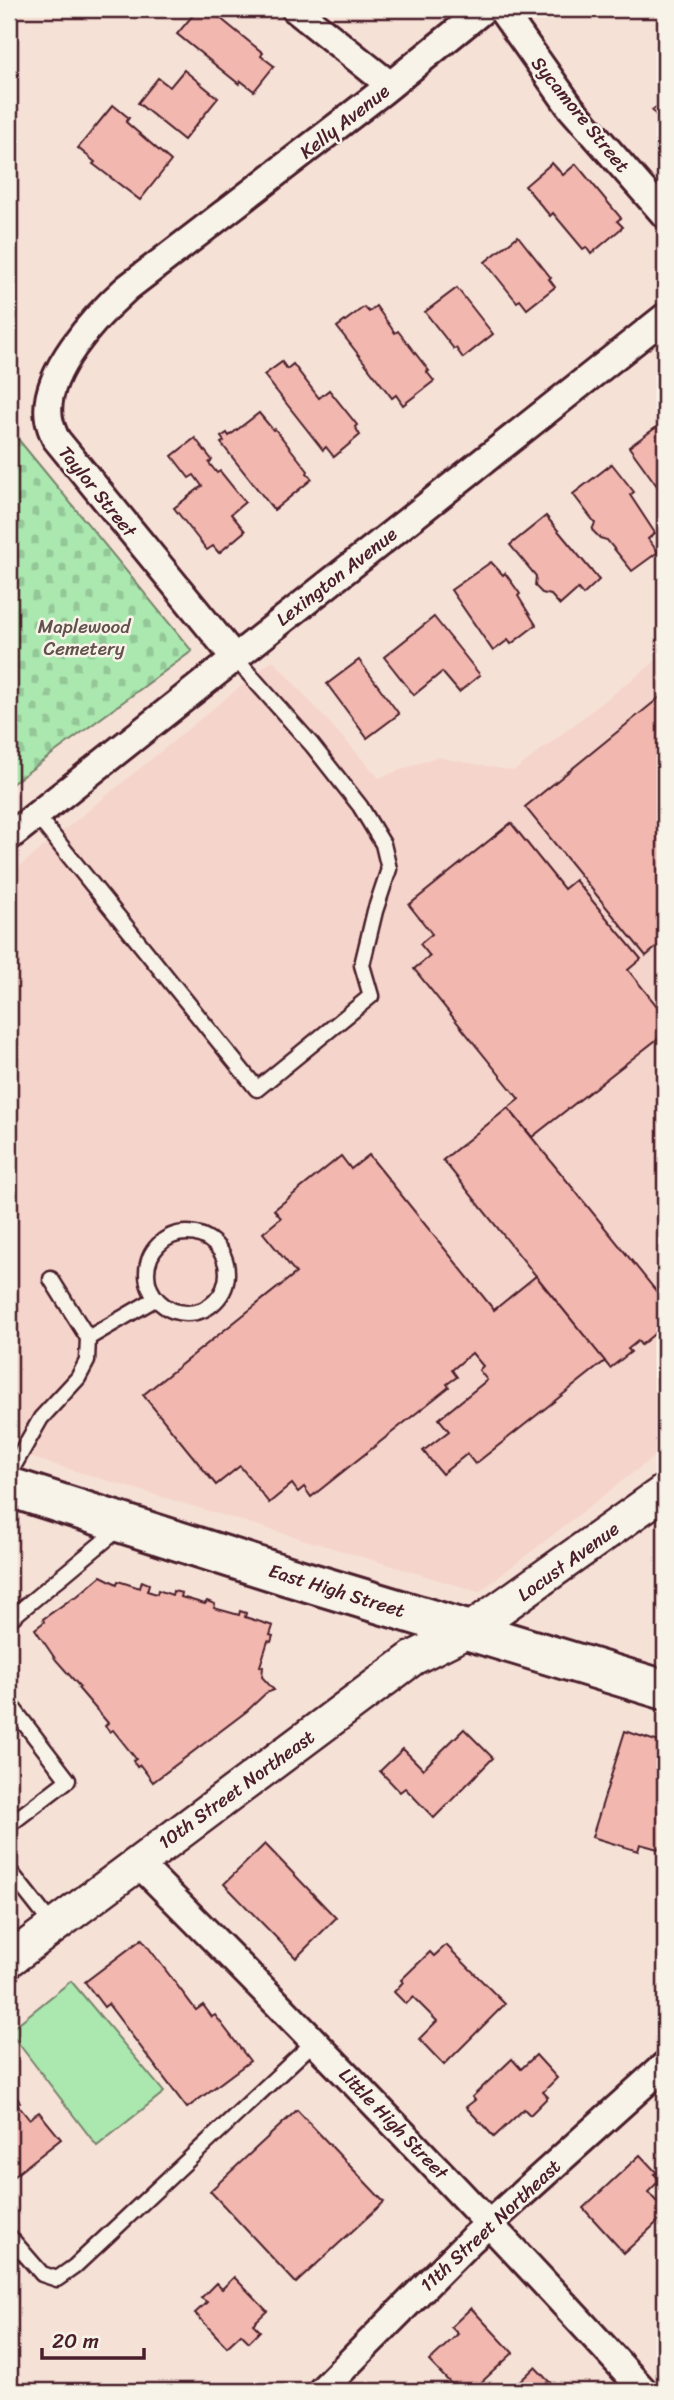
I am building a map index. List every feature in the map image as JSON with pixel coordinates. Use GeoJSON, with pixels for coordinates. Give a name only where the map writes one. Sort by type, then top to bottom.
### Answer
{"type":"FeatureCollection","features":[{"type":"Feature","properties":{"kind":"main road","name":"East High Street"},"geometry":{"type":"LineString","coordinates":[[9,1487],[288,1576],[471,1629],[665,1690]]}},
{"type":"Feature","properties":{"kind":"street"},"geometry":{"type":"LineString","coordinates":[[295,9],[390,85]]}},
{"type":"Feature","properties":{"kind":"street","name":"Kelly Avenue"},"geometry":{"type":"LineString","coordinates":[[201,230],[484,9]]}},
{"type":"Feature","properties":{"kind":"street","name":"Sycamore Street"},"geometry":{"type":"LineString","coordinates":[[501,9],[571,108],[665,215]]}},
{"type":"Feature","properties":{"kind":"street","name":"Taylor Street"},"geometry":{"type":"LineString","coordinates":[[201,230],[127,288],[100,313],[72,350],[51,390],[48,418],[56,439],[234,657]]}},
{"type":"Feature","properties":{"kind":"street","name":"Lexington Avenue"},"geometry":{"type":"LineString","coordinates":[[9,837],[665,317]]}},
{"type":"Feature","properties":{"kind":"street","name":"Locust Avenue"},"geometry":{"type":"LineString","coordinates":[[471,1629],[665,1491]]}},
{"type":"Feature","properties":{"kind":"street","name":"10th Street Northeast"},"geometry":{"type":"LineString","coordinates":[[9,1960],[413,1658],[471,1629]]}},
{"type":"Feature","properties":{"kind":"street","name":"Little High Street"},"geometry":{"type":"LineString","coordinates":[[137,1862],[315,2041],[490,2223],[644,2391]]}},
{"type":"Feature","properties":{"kind":"street","name":"11th Street Northeast"},"geometry":{"type":"LineString","coordinates":[[321,2391],[490,2223],[665,2065]]}},
{"type":"Feature","properties":{"kind":"lane"},"geometry":{"type":"LineString","coordinates":[[36,815],[257,1088],[371,996],[362,965],[388,869],[383,844],[360,806],[312,745],[234,657]]}},
{"type":"Feature","properties":{"kind":"lane"},"geometry":{"type":"LineString","coordinates":[[174,1234],[200,1234],[220,1249],[228,1274],[225,1288],[218,1300],[207,1309],[179,1313],[155,1298],[146,1274],[153,1250],[162,1240],[174,1234]]}},
{"type":"Feature","properties":{"kind":"lane"},"geometry":{"type":"LineString","coordinates":[[9,1474],[41,1418],[78,1378],[87,1361],[88,1338],[51,1279]]}},
{"type":"Feature","properties":{"kind":"lane"},"geometry":{"type":"LineString","coordinates":[[88,1338],[155,1298]]}},
{"type":"Feature","properties":{"kind":"lane"},"geometry":{"type":"LineString","coordinates":[[9,1620],[125,1524]]}},
{"type":"Feature","properties":{"kind":"lane"},"geometry":{"type":"LineString","coordinates":[[9,1825],[68,1780],[10,1708]]}},
{"type":"Feature","properties":{"kind":"lane"},"geometry":{"type":"LineString","coordinates":[[12,1874],[53,1926]]}},
{"type":"Feature","properties":{"kind":"lane"},"geometry":{"type":"LineString","coordinates":[[9,2236],[42,2274],[57,2279],[74,2267],[315,2041]]}},
{"type":"Feature","properties":{"kind":"shaded area"},"geometry":{"type":"Polygon","coordinates":[[[665,654],[665,1448],[479,1592],[9,1451],[9,875],[273,660],[379,778],[436,757],[514,771],[665,654]]]}},
{"type":"Feature","properties":{"kind":"green space","name":"Maplewood Cemetery"},"geometry":{"type":"Polygon","coordinates":[[[9,428],[192,651],[9,786],[9,428]]]}},
{"type":"Feature","properties":{"kind":"green space"},"geometry":{"type":"Polygon","coordinates":[[[71,1981],[164,2092],[97,2146],[9,2031],[71,1981]]]}},
{"type":"Feature","properties":{"kind":"building"},"geometry":{"type":"Polygon","coordinates":[[[198,9],[209,9],[263,53],[261,56],[274,66],[254,91],[241,81],[239,84],[177,34],[198,9]]]}},
{"type":"Feature","properties":{"kind":"building"},"geometry":{"type":"Polygon","coordinates":[[[184,70],[218,98],[184,140],[138,103],[158,78],[170,87],[184,70]]]}},
{"type":"Feature","properties":{"kind":"building"},"geometry":{"type":"Polygon","coordinates":[[[665,95],[663,124],[652,110],[662,103],[660,99],[665,95]]]}},
{"type":"Feature","properties":{"kind":"building"},"geometry":{"type":"Polygon","coordinates":[[[113,105],[129,118],[126,122],[171,161],[140,200],[93,164],[95,162],[78,148],[113,105]]]}},
{"type":"Feature","properties":{"kind":"building"},"geometry":{"type":"Polygon","coordinates":[[[552,163],[563,175],[576,164],[621,218],[617,221],[623,227],[591,254],[586,247],[583,249],[553,213],[550,216],[525,186],[552,163]]]}},
{"type":"Feature","properties":{"kind":"building"},"geometry":{"type":"Polygon","coordinates":[[[518,236],[555,287],[527,309],[520,300],[517,302],[485,262],[518,236]]]}},
{"type":"Feature","properties":{"kind":"building"},"geometry":{"type":"Polygon","coordinates":[[[457,288],[493,334],[463,358],[425,312],[457,288]]]}},
{"type":"Feature","properties":{"kind":"building"},"geometry":{"type":"Polygon","coordinates":[[[376,306],[395,333],[398,331],[429,371],[427,372],[434,381],[403,405],[396,395],[392,398],[337,327],[364,307],[369,312],[376,306]]]}},
{"type":"Feature","properties":{"kind":"building"},"geometry":{"type":"Polygon","coordinates":[[[282,362],[287,369],[293,364],[319,398],[329,390],[357,425],[355,427],[360,435],[334,457],[326,447],[323,450],[264,375],[282,362]]]}},
{"type":"Feature","properties":{"kind":"building"},"geometry":{"type":"Polygon","coordinates":[[[259,413],[273,430],[275,429],[312,479],[274,510],[221,443],[224,441],[221,437],[227,433],[229,436],[259,413]]]}},
{"type":"Feature","properties":{"kind":"building"},"geometry":{"type":"Polygon","coordinates":[[[665,421],[665,497],[629,447],[665,421]]]}},
{"type":"Feature","properties":{"kind":"building"},"geometry":{"type":"Polygon","coordinates":[[[195,438],[212,460],[209,463],[217,473],[220,471],[245,502],[231,514],[245,531],[219,553],[213,546],[207,550],[174,508],[202,486],[194,475],[189,478],[172,456],[195,438]]]}},
{"type":"Feature","properties":{"kind":"building"},"geometry":{"type":"Polygon","coordinates":[[[612,464],[634,492],[630,495],[655,533],[648,539],[658,552],[632,571],[607,540],[600,538],[592,530],[595,523],[573,494],[612,464]]]}},
{"type":"Feature","properties":{"kind":"building"},"geometry":{"type":"Polygon","coordinates":[[[546,516],[599,580],[583,595],[578,589],[560,605],[551,595],[542,593],[535,586],[536,576],[510,545],[546,516]]]}},
{"type":"Feature","properties":{"kind":"building"},"geometry":{"type":"Polygon","coordinates":[[[491,562],[503,575],[505,573],[520,594],[518,596],[536,625],[511,644],[508,640],[493,651],[451,590],[491,562]]]}},
{"type":"Feature","properties":{"kind":"building"},"geometry":{"type":"Polygon","coordinates":[[[434,617],[480,675],[459,692],[442,672],[414,695],[384,657],[434,617]]]}},
{"type":"Feature","properties":{"kind":"building"},"geometry":{"type":"Polygon","coordinates":[[[359,660],[399,714],[367,738],[327,684],[359,660]]]}},
{"type":"Feature","properties":{"kind":"building"},"geometry":{"type":"Polygon","coordinates":[[[665,693],[665,940],[646,956],[525,807],[665,693]]]}},
{"type":"Feature","properties":{"kind":"building"},"geometry":{"type":"Polygon","coordinates":[[[511,823],[564,889],[575,880],[641,959],[628,970],[665,1016],[665,1033],[532,1137],[508,1108],[519,1099],[414,969],[430,956],[420,944],[432,934],[409,905],[511,823]]]}},
{"type":"Feature","properties":{"kind":"building"},"geometry":{"type":"Polygon","coordinates":[[[508,1108],[665,1302],[665,1325],[641,1345],[638,1341],[628,1349],[631,1352],[610,1368],[443,1160],[508,1108]]]}},
{"type":"Feature","properties":{"kind":"building"},"geometry":{"type":"Polygon","coordinates":[[[369,1155],[494,1310],[536,1276],[605,1361],[475,1464],[467,1454],[442,1474],[423,1451],[449,1431],[439,1419],[487,1380],[479,1370],[483,1366],[472,1353],[452,1370],[457,1377],[447,1384],[449,1387],[311,1497],[304,1487],[298,1492],[292,1484],[269,1503],[240,1466],[216,1485],[143,1395],[296,1273],[263,1233],[281,1218],[274,1210],[341,1156],[351,1169],[369,1155]]]}},
{"type":"Feature","properties":{"kind":"building"},"geometry":{"type":"Polygon","coordinates":[[[101,1576],[117,1584],[118,1581],[140,1588],[142,1581],[149,1584],[147,1591],[157,1594],[158,1590],[172,1595],[173,1591],[182,1593],[181,1597],[205,1604],[207,1601],[215,1604],[214,1608],[239,1615],[240,1611],[246,1613],[245,1617],[273,1626],[270,1635],[273,1636],[271,1642],[268,1641],[260,1666],[263,1667],[262,1677],[274,1690],[266,1693],[247,1711],[153,1782],[140,1765],[137,1767],[133,1761],[136,1759],[113,1730],[110,1732],[105,1726],[108,1723],[56,1660],[35,1629],[44,1622],[43,1619],[75,1598],[101,1576]]]}},
{"type":"Feature","properties":{"kind":"building"},"geometry":{"type":"Polygon","coordinates":[[[464,1729],[493,1758],[434,1818],[405,1788],[400,1792],[380,1771],[403,1749],[423,1769],[464,1729]]]}},
{"type":"Feature","properties":{"kind":"building"},"geometry":{"type":"Polygon","coordinates":[[[625,1731],[665,1744],[665,1851],[640,1844],[638,1851],[592,1837],[625,1731]]]}},
{"type":"Feature","properties":{"kind":"building"},"geometry":{"type":"Polygon","coordinates":[[[265,1844],[336,1918],[296,1958],[224,1884],[265,1844]]]}},
{"type":"Feature","properties":{"kind":"building"},"geometry":{"type":"Polygon","coordinates":[[[142,1939],[196,2010],[203,2005],[212,2017],[215,2015],[250,2061],[187,2108],[108,2004],[104,2007],[85,1982],[142,1939]]]}},
{"type":"Feature","properties":{"kind":"building"},"geometry":{"type":"Polygon","coordinates":[[[446,1945],[505,2004],[444,2065],[419,2039],[437,2021],[413,1997],[406,2004],[394,1992],[403,1982],[401,1980],[430,1952],[434,1956],[446,1945]]]}},
{"type":"Feature","properties":{"kind":"building"},"geometry":{"type":"Polygon","coordinates":[[[536,2055],[557,2078],[543,2092],[548,2097],[530,2115],[524,2109],[494,2137],[466,2107],[475,2100],[472,2097],[512,2059],[521,2069],[536,2055]]]}},
{"type":"Feature","properties":{"kind":"building"},"geometry":{"type":"Polygon","coordinates":[[[9,2088],[29,2119],[39,2112],[61,2139],[9,2180],[9,2088]]]}},
{"type":"Feature","properties":{"kind":"building"},"geometry":{"type":"Polygon","coordinates":[[[297,2110],[384,2202],[296,2283],[210,2191],[297,2110]]]}},
{"type":"Feature","properties":{"kind":"building"},"geometry":{"type":"Polygon","coordinates":[[[640,2155],[660,2180],[648,2192],[665,2211],[665,2215],[624,2253],[583,2208],[640,2155]]]}},
{"type":"Feature","properties":{"kind":"building"},"geometry":{"type":"Polygon","coordinates":[[[234,2277],[267,2311],[253,2324],[260,2331],[249,2342],[241,2334],[227,2347],[195,2313],[207,2302],[201,2298],[216,2283],[222,2289],[234,2277]]]}},
{"type":"Feature","properties":{"kind":"building"},"geometry":{"type":"Polygon","coordinates":[[[471,2308],[513,2353],[472,2391],[458,2391],[429,2361],[458,2334],[451,2327],[471,2308]]]}},
{"type":"Feature","properties":{"kind":"building"},"geometry":{"type":"Polygon","coordinates":[[[535,2367],[558,2391],[510,2391],[535,2367]]]}}]}
